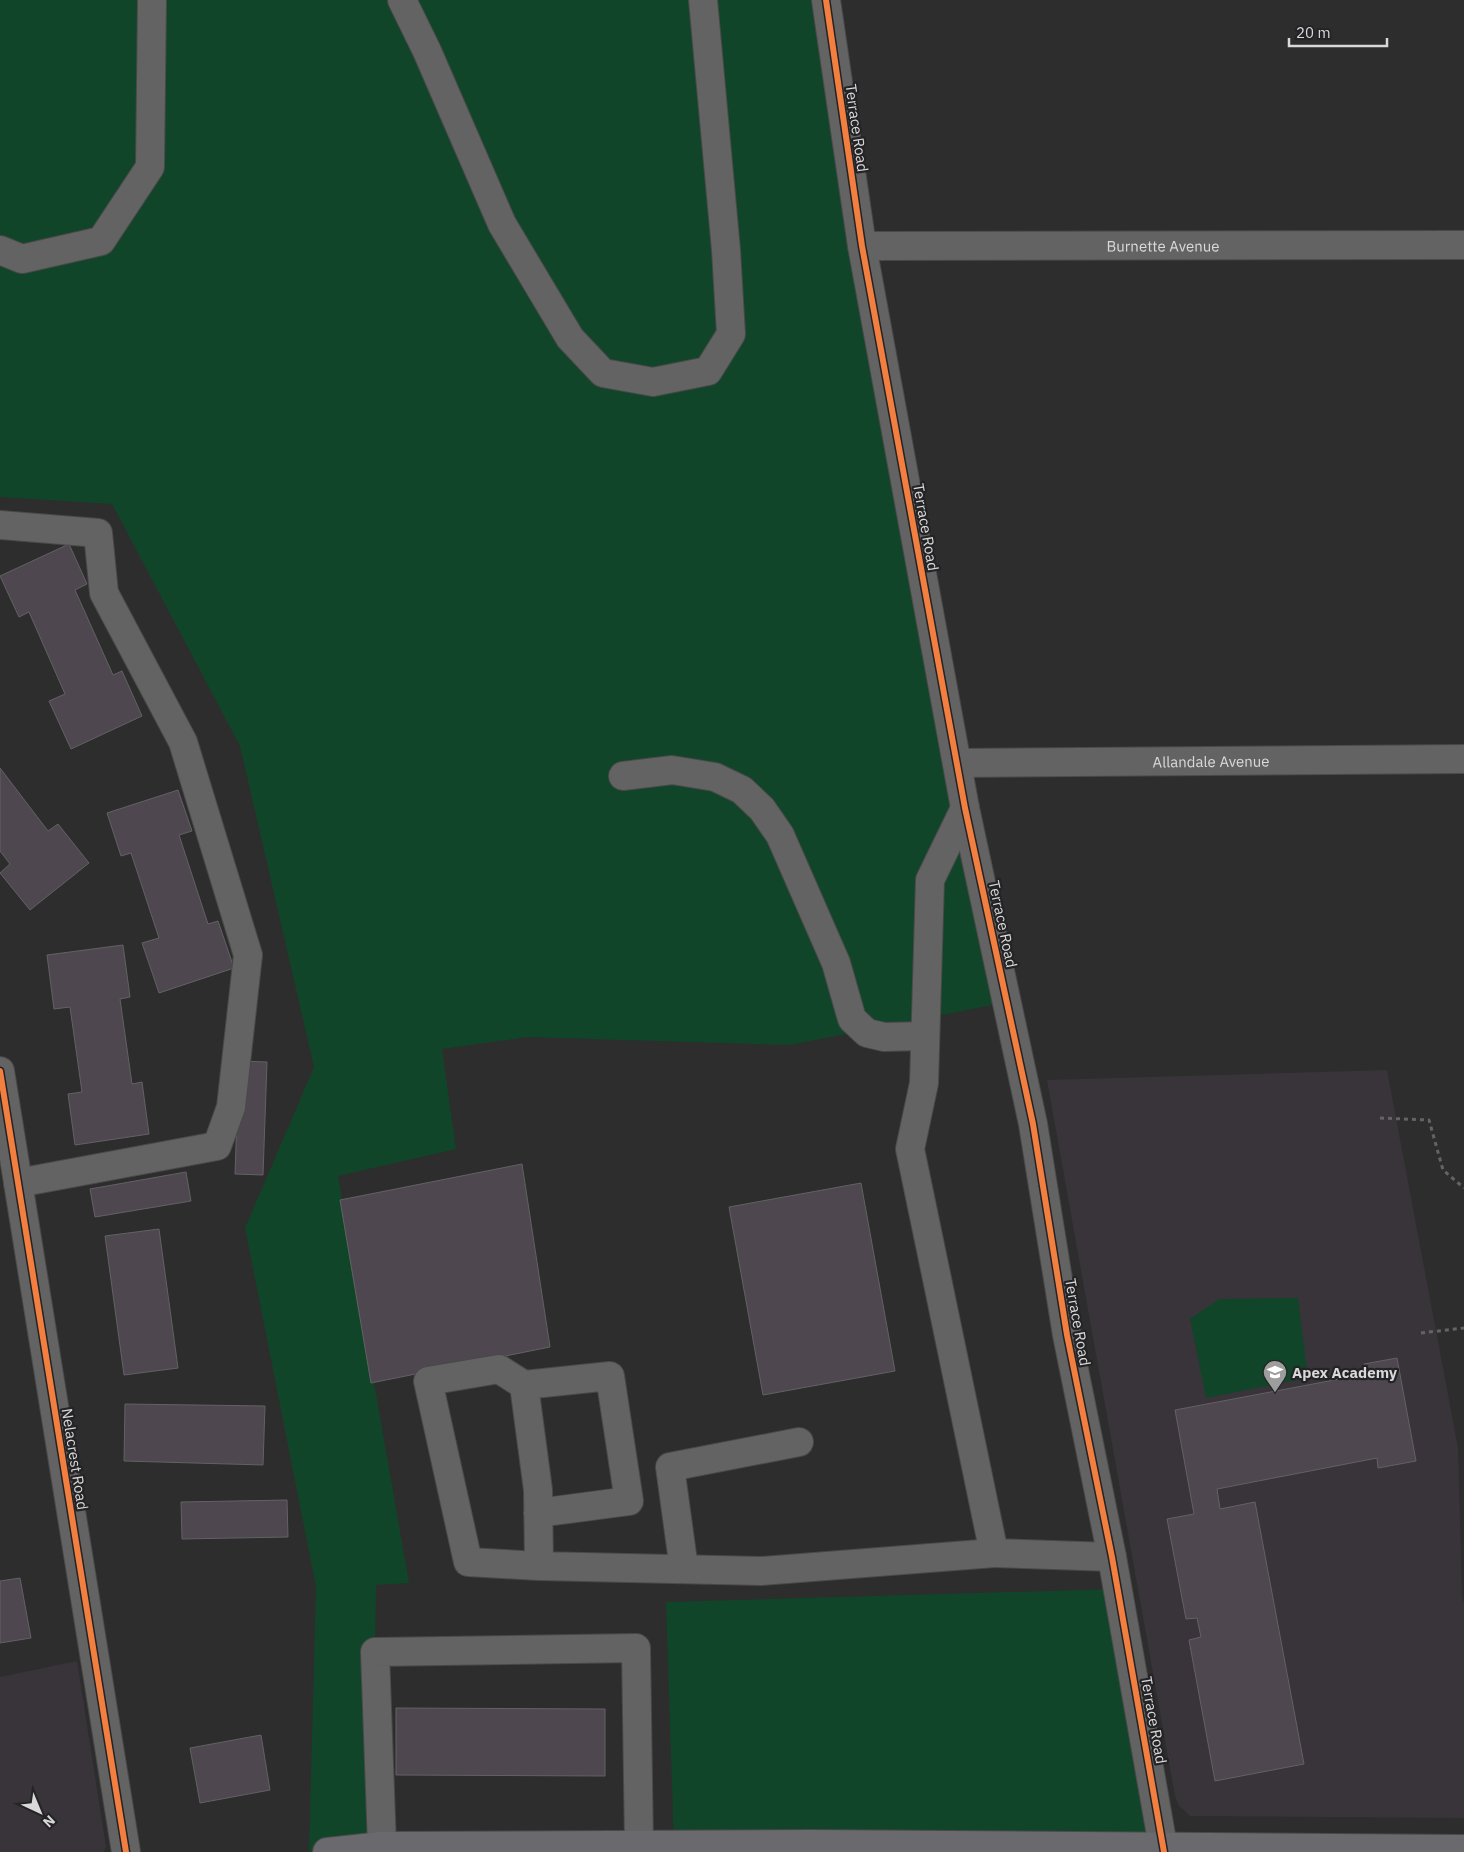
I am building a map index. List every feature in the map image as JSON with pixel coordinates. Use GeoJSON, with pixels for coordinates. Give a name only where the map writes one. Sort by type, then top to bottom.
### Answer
{"type":"FeatureCollection","features":[{"type":"Feature","properties":{"kind":"main road"},"geometry":{"type":"LineString","coordinates":[[327,1852],[382,1846],[819,1844],[1164,1850],[1464,1849]]}},
{"type":"Feature","properties":{"kind":"street"},"geometry":{"type":"LineString","coordinates":[[0,250],[22,259],[101,240],[150,167],[152,0]]}},
{"type":"Feature","properties":{"kind":"street"},"geometry":{"type":"LineString","coordinates":[[402,0],[427,51],[502,224],[570,338],[603,373],[653,382],[708,371],[731,334],[726,250],[703,0]]}},
{"type":"Feature","properties":{"kind":"street","name":"Terrace Road"},"geometry":{"type":"LineString","coordinates":[[826,0],[862,246],[965,808],[1032,1124],[1067,1335],[1112,1557],[1164,1850]]}},
{"type":"Feature","properties":{"kind":"street","name":"Burnette Avenue"},"geometry":{"type":"LineString","coordinates":[[862,246],[1464,245]]}},
{"type":"Feature","properties":{"kind":"street"},"geometry":{"type":"LineString","coordinates":[[0,525],[98,533],[104,593],[182,742],[248,955],[230,1107],[217,1146],[18,1183]]}},
{"type":"Feature","properties":{"kind":"street","name":"Allandale Avenue"},"geometry":{"type":"LineString","coordinates":[[957,763],[1464,759]]}},
{"type":"Feature","properties":{"kind":"street"},"geometry":{"type":"LineString","coordinates":[[624,776],[672,770],[715,778],[742,790],[762,809],[780,836],[836,963],[852,1019],[867,1033],[884,1037],[925,1036]]}},
{"type":"Feature","properties":{"kind":"street"},"geometry":{"type":"LineString","coordinates":[[965,808],[930,880],[924,1082],[910,1149],[994,1553]]}},
{"type":"Feature","properties":{"kind":"street","name":"Nelacrest Road"},"geometry":{"type":"LineString","coordinates":[[0,1071],[126,1852]]}},
{"type":"Feature","properties":{"kind":"street"},"geometry":{"type":"LineString","coordinates":[[538,1513],[629,1501],[610,1376],[524,1385],[500,1369],[428,1381],[468,1562],[539,1566],[761,1571],[994,1553],[1112,1557]]}},
{"type":"Feature","properties":{"kind":"street"},"geometry":{"type":"LineString","coordinates":[[524,1385],[538,1490],[539,1566]]}},
{"type":"Feature","properties":{"kind":"street"},"geometry":{"type":"LineString","coordinates":[[684,1569],[670,1467],[799,1442]]}},
{"type":"Feature","properties":{"kind":"street"},"geometry":{"type":"LineString","coordinates":[[382,1846],[375,1652],[626,1648],[636,1648],[638,1845]]}},
{"type":"Feature","properties":{"kind":"path"},"geometry":{"type":"LineString","coordinates":[[1380,1118],[1429,1120],[1443,1170],[1464,1188]]}},
{"type":"Feature","properties":{"kind":"path"},"geometry":{"type":"LineString","coordinates":[[1421,1334],[1464,1328]]}},
{"type":"Feature","properties":{"kind":"shaded area","name":"Apex Academy"},"geometry":{"type":"Polygon","coordinates":[[[1387,1070],[1458,1448],[1462,1597],[1464,1603],[1464,1818],[1190,1816],[1179,1806],[1175,1796],[1047,1080],[1387,1070]]]}},
{"type":"Feature","properties":{"kind":"shaded area"},"geometry":{"type":"Polygon","coordinates":[[[77,1661],[106,1847],[104,1852],[0,1852],[0,1677],[77,1661]]]}},
{"type":"Feature","properties":{"kind":"green space"},"geometry":{"type":"Polygon","coordinates":[[[0,0],[826,0],[1007,1002],[790,1045],[527,1037],[442,1049],[456,1149],[338,1176],[409,1583],[376,1585],[375,1652],[382,1846],[309,1852],[316,1587],[245,1228],[314,1067],[240,746],[112,504],[0,497],[0,0]]]}},
{"type":"Feature","properties":{"kind":"green space"},"geometry":{"type":"Polygon","coordinates":[[[1298,1298],[1308,1378],[1206,1398],[1190,1319],[1219,1299],[1298,1298]]]}},
{"type":"Feature","properties":{"kind":"green space"},"geometry":{"type":"Polygon","coordinates":[[[1117,1589],[1164,1848],[674,1845],[666,1602],[1117,1589]]]}},
{"type":"Feature","properties":{"kind":"building"},"geometry":{"type":"Polygon","coordinates":[[[69,544],[87,584],[75,590],[113,675],[122,671],[142,716],[71,749],[49,701],[65,694],[29,612],[19,617],[0,576],[69,544]]]}},
{"type":"Feature","properties":{"kind":"building"},"geometry":{"type":"Polygon","coordinates":[[[0,768],[48,831],[58,824],[89,863],[30,910],[0,873],[10,864],[0,851],[0,768]]]}},
{"type":"Feature","properties":{"kind":"building"},"geometry":{"type":"Polygon","coordinates":[[[178,790],[192,831],[179,835],[208,924],[218,921],[234,968],[159,993],[142,943],[159,938],[131,853],[121,856],[107,813],[178,790]]]}},
{"type":"Feature","properties":{"kind":"building"},"geometry":{"type":"Polygon","coordinates":[[[123,945],[130,997],[120,999],[132,1084],[142,1082],[149,1134],[75,1145],[68,1094],[82,1092],[70,1007],[54,1009],[47,955],[123,945]]]}},
{"type":"Feature","properties":{"kind":"building"},"geometry":{"type":"Polygon","coordinates":[[[239,1061],[267,1062],[263,1175],[235,1174],[239,1061]]]}},
{"type":"Feature","properties":{"kind":"building"},"geometry":{"type":"Polygon","coordinates":[[[522,1164],[550,1347],[371,1383],[340,1200],[522,1164]]]}},
{"type":"Feature","properties":{"kind":"building"},"geometry":{"type":"Polygon","coordinates":[[[186,1172],[191,1201],[95,1217],[90,1189],[186,1172]]]}},
{"type":"Feature","properties":{"kind":"building"},"geometry":{"type":"Polygon","coordinates":[[[861,1183],[895,1371],[763,1395],[729,1207],[861,1183]]]}},
{"type":"Feature","properties":{"kind":"building"},"geometry":{"type":"Polygon","coordinates":[[[159,1229],[178,1368],[124,1375],[105,1236],[159,1229]]]}},
{"type":"Feature","properties":{"kind":"building"},"geometry":{"type":"Polygon","coordinates":[[[1397,1358],[1416,1461],[1378,1468],[1377,1458],[1217,1489],[1220,1509],[1255,1502],[1304,1764],[1215,1781],[1189,1640],[1201,1637],[1197,1618],[1186,1619],[1167,1519],[1194,1514],[1175,1410],[1366,1374],[1364,1364],[1397,1358]]]}},
{"type":"Feature","properties":{"kind":"building"},"geometry":{"type":"Polygon","coordinates":[[[125,1404],[265,1406],[263,1465],[124,1461],[125,1404]]]}},
{"type":"Feature","properties":{"kind":"building"},"geometry":{"type":"Polygon","coordinates":[[[287,1500],[288,1537],[182,1539],[181,1502],[287,1500]]]}},
{"type":"Feature","properties":{"kind":"building"},"geometry":{"type":"Polygon","coordinates":[[[20,1578],[31,1638],[0,1643],[0,1581],[20,1578]]]}},
{"type":"Feature","properties":{"kind":"building"},"geometry":{"type":"Polygon","coordinates":[[[396,1708],[605,1709],[605,1776],[396,1775],[396,1708]]]}},
{"type":"Feature","properties":{"kind":"building"},"geometry":{"type":"Polygon","coordinates":[[[261,1735],[270,1790],[200,1803],[190,1748],[261,1735]]]}},
{"type":"Feature","properties":{"kind":"cycle path"},"geometry":{"type":"LineString","coordinates":[[826,0],[862,246],[965,808],[1033,1124],[1067,1335],[1112,1557],[1164,1852]]}},
{"type":"Feature","properties":{"kind":"cycle path"},"geometry":{"type":"LineString","coordinates":[[0,1071],[126,1852]]}},
{"type":"Feature","properties":{"kind":"place","name":"Apex Academy"},"geometry":{"type":"Point","coordinates":[1275,1393]}}]}
